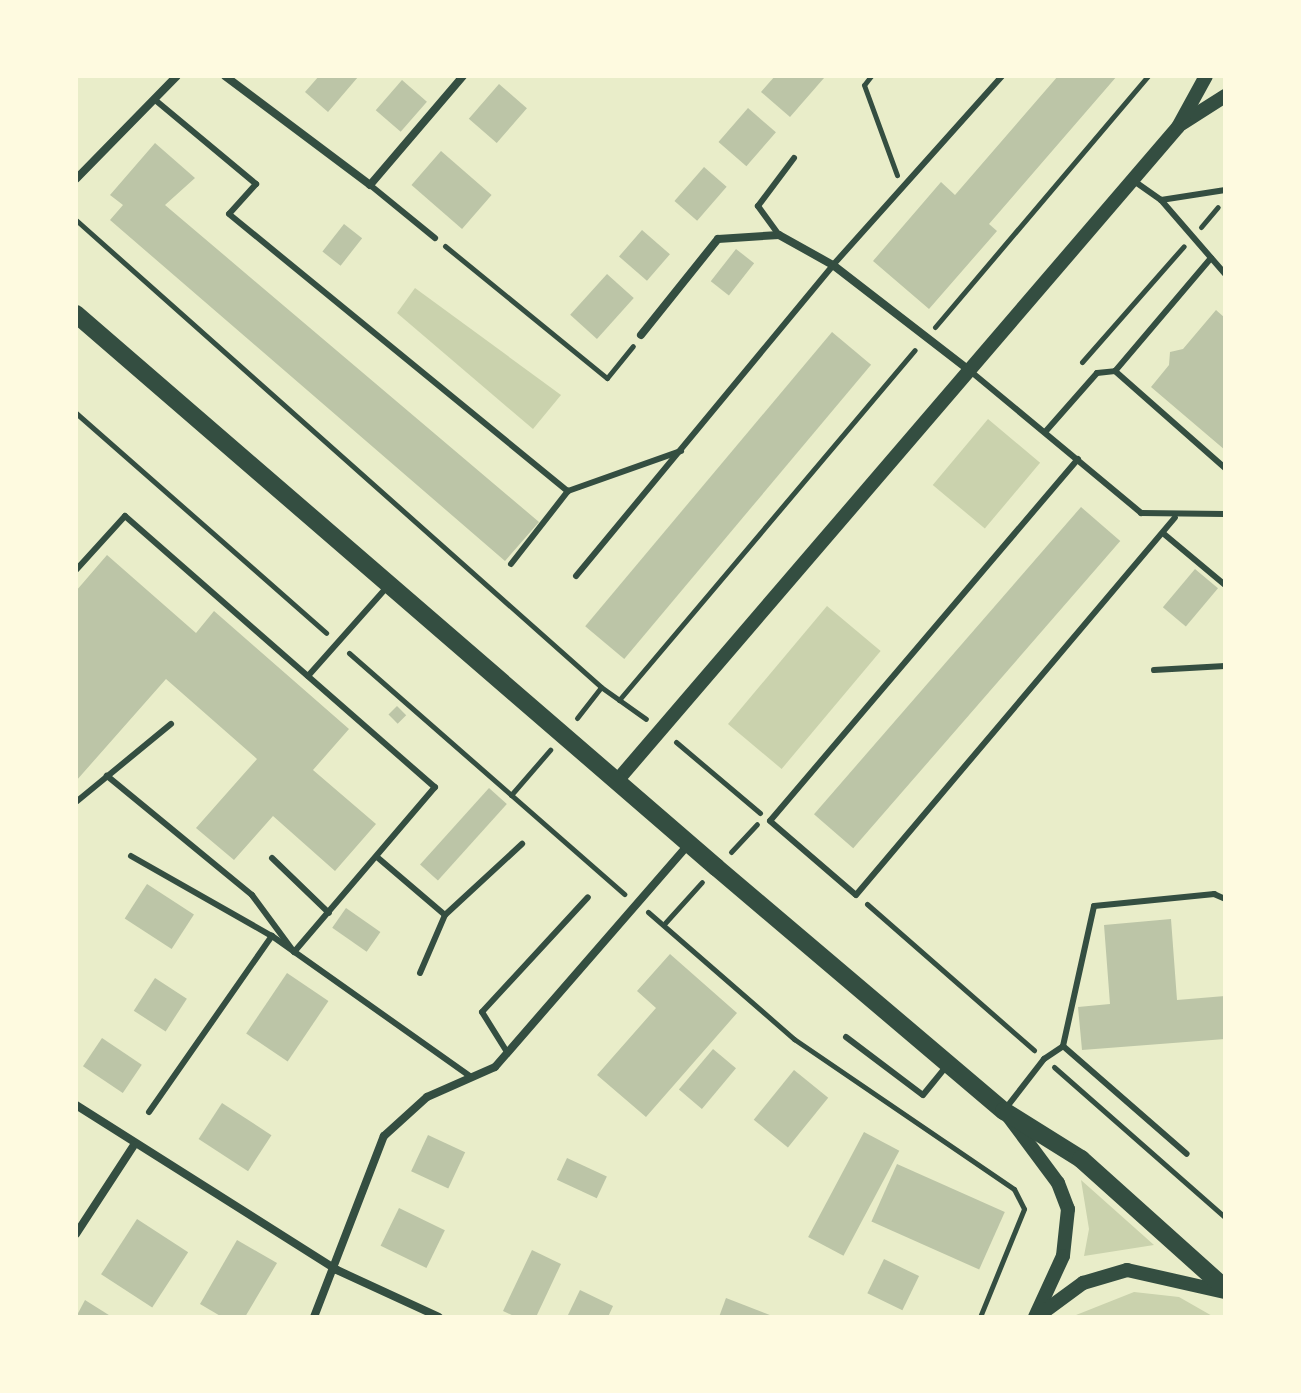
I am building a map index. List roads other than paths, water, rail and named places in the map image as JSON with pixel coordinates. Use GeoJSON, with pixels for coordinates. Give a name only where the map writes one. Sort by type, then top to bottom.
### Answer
{"type":"FeatureCollection","features":[{"type":"Feature","properties":{"kind":"main road"},"geometry":{"type":"LineString","coordinates":[[76,314],[688,844],[1004,1111],[1081,1159],[1225,1290]]}},
{"type":"Feature","properties":{"kind":"street"},"geometry":{"type":"LineString","coordinates":[[76,179],[177,76]]}},
{"type":"Feature","properties":{"kind":"street"},"geometry":{"type":"LineString","coordinates":[[225,76],[370,185],[463,76]]}},
{"type":"Feature","properties":{"kind":"street"},"geometry":{"type":"LineString","coordinates":[[616,782],[1178,127],[1206,76]]}},
{"type":"Feature","properties":{"kind":"street"},"geometry":{"type":"LineString","coordinates":[[1178,127],[1225,96]]}},
{"type":"Feature","properties":{"kind":"street"},"geometry":{"type":"LineString","coordinates":[[641,335],[718,239],[779,235],[833,265],[923,340],[969,370]]}},
{"type":"Feature","properties":{"kind":"street"},"geometry":{"type":"LineString","coordinates":[[314,1317],[337,1270],[384,1136],[427,1097],[471,1077],[507,1052],[688,844]]}},
{"type":"Feature","properties":{"kind":"street"},"geometry":{"type":"LineString","coordinates":[[76,1105],[134,1145],[337,1270],[439,1317]]}},
{"type":"Feature","properties":{"kind":"street"},"geometry":{"type":"LineString","coordinates":[[1004,1111],[1058,1183],[1068,1209],[1063,1256],[1036,1317]]}},
{"type":"Feature","properties":{"kind":"street"},"geometry":{"type":"LineString","coordinates":[[76,1234],[134,1145]]}},
{"type":"Feature","properties":{"kind":"street"},"geometry":{"type":"LineString","coordinates":[[1036,1317],[1083,1283],[1127,1270],[1225,1290]]}},
{"type":"Feature","properties":{"kind":"lane"},"geometry":{"type":"LineString","coordinates":[[576,576],[684,450],[833,265],[1002,76]]}},
{"type":"Feature","properties":{"kind":"lane"},"geometry":{"type":"LineString","coordinates":[[154,99],[256,184],[229,214],[568,491]]}},
{"type":"Feature","properties":{"kind":"lane"},"geometry":{"type":"LineString","coordinates":[[779,235],[758,206],[794,158]]}},
{"type":"Feature","properties":{"kind":"lane"},"geometry":{"type":"LineString","coordinates":[[1132,179],[1161,200],[1225,274]]}},
{"type":"Feature","properties":{"kind":"lane"},"geometry":{"type":"LineString","coordinates":[[370,185],[435,238]]}},
{"type":"Feature","properties":{"kind":"lane"},"geometry":{"type":"LineString","coordinates":[[1161,200],[1225,190]]}},
{"type":"Feature","properties":{"kind":"lane"},"geometry":{"type":"LineString","coordinates":[[1046,431],[1097,373],[1115,371],[1211,258]]}},
{"type":"Feature","properties":{"kind":"lane"},"geometry":{"type":"LineString","coordinates":[[969,370],[1141,513],[1175,518],[1225,514]]}},
{"type":"Feature","properties":{"kind":"lane"},"geometry":{"type":"LineString","coordinates":[[1115,371],[1225,468]]}},
{"type":"Feature","properties":{"kind":"lane"},"geometry":{"type":"LineString","coordinates":[[511,564],[568,491],[684,450]]}},
{"type":"Feature","properties":{"kind":"lane"},"geometry":{"type":"LineString","coordinates":[[1078,459],[770,821],[856,895],[1175,518]]}},
{"type":"Feature","properties":{"kind":"lane"},"geometry":{"type":"LineString","coordinates":[[76,570],[125,516],[435,787],[294,952]]}},
{"type":"Feature","properties":{"kind":"lane"},"geometry":{"type":"LineString","coordinates":[[1164,534],[1225,585]]}},
{"type":"Feature","properties":{"kind":"lane"},"geometry":{"type":"LineString","coordinates":[[308,676],[389,585]]}},
{"type":"Feature","properties":{"kind":"lane"},"geometry":{"type":"LineString","coordinates":[[1154,670],[1225,666]]}},
{"type":"Feature","properties":{"kind":"lane"},"geometry":{"type":"LineString","coordinates":[[76,802],[171,724]]}},
{"type":"Feature","properties":{"kind":"lane"},"geometry":{"type":"LineString","coordinates":[[107,776],[252,895],[294,952]]}},
{"type":"Feature","properties":{"kind":"lane"},"geometry":{"type":"LineString","coordinates":[[420,973],[445,915],[522,844]]}},
{"type":"Feature","properties":{"kind":"lane"},"geometry":{"type":"LineString","coordinates":[[131,856],[272,936],[471,1077]]}},
{"type":"Feature","properties":{"kind":"lane"},"geometry":{"type":"LineString","coordinates":[[377,857],[445,915]]}},
{"type":"Feature","properties":{"kind":"lane"},"geometry":{"type":"LineString","coordinates":[[272,858],[329,913]]}},
{"type":"Feature","properties":{"kind":"lane"},"geometry":{"type":"LineString","coordinates":[[1004,1111],[1044,1059],[1063,1046],[1094,906],[1214,894],[1225,899]]}},
{"type":"Feature","properties":{"kind":"lane"},"geometry":{"type":"LineString","coordinates":[[507,1052],[482,1012],[588,897]]}},
{"type":"Feature","properties":{"kind":"lane"},"geometry":{"type":"LineString","coordinates":[[149,1112],[272,936]]}},
{"type":"Feature","properties":{"kind":"lane"},"geometry":{"type":"LineString","coordinates":[[846,1037],[923,1095],[948,1064]]}},
{"type":"Feature","properties":{"kind":"lane"},"geometry":{"type":"LineString","coordinates":[[1063,1046],[1187,1154]]}}]}
